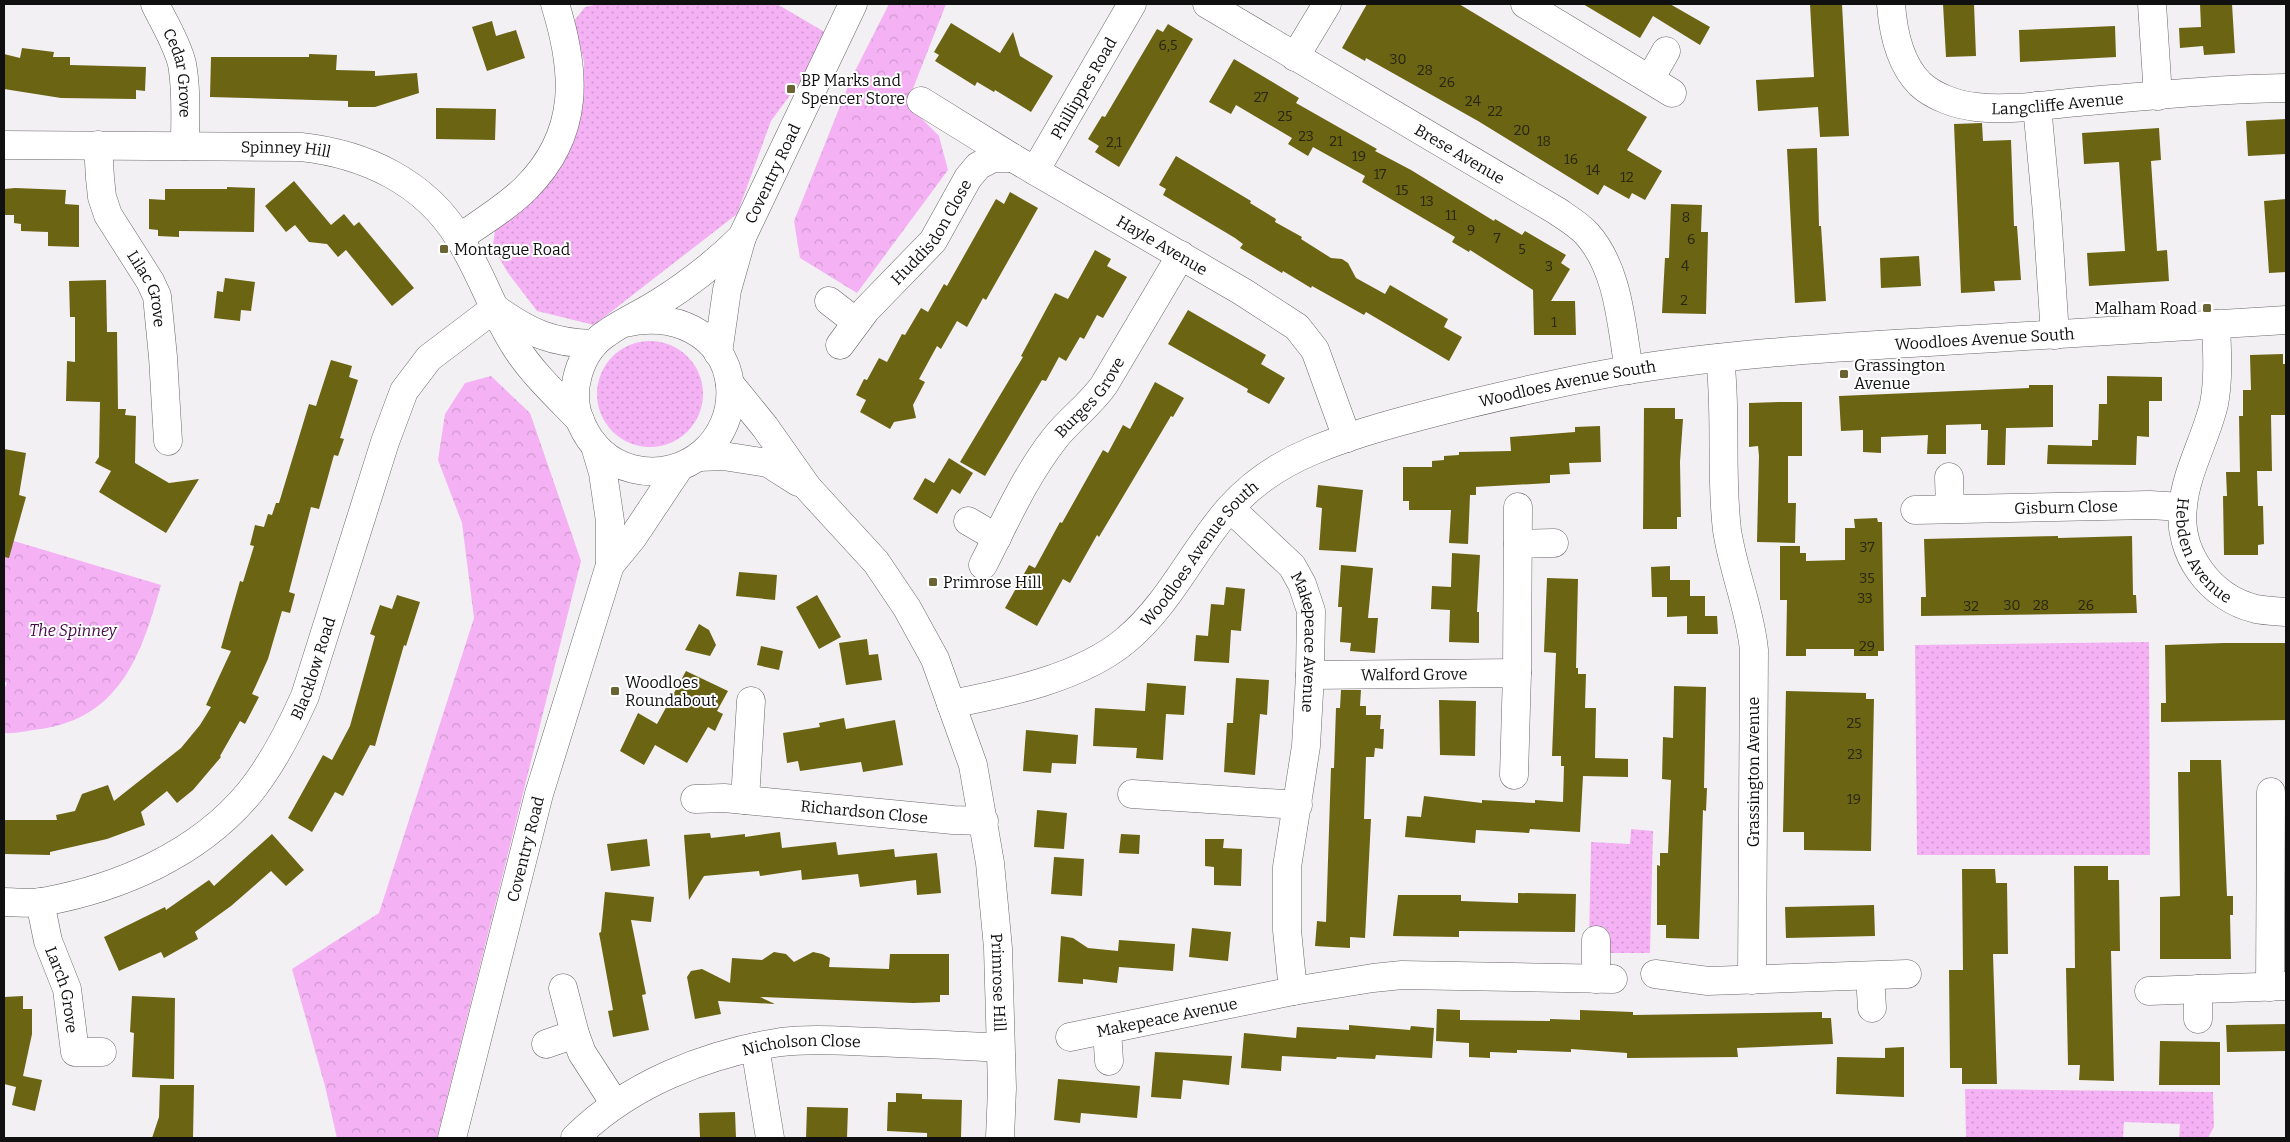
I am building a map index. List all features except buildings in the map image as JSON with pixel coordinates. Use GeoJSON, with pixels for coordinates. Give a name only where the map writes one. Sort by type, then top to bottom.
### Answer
{"type":"FeatureCollection","features":[{"type":"Feature","properties":{"kind":"street","name":"Cedar Grove"},"geometry":{"type":"LineString","coordinates":[[155,4],[175,44],[182,64],[185,146]]}},
{"type":"Feature","properties":{"kind":"street"},"geometry":{"type":"LineString","coordinates":[[459,238],[525,189],[545,165],[561,132],[568,111],[571,75],[569,57],[555,4]]}},
{"type":"Feature","properties":{"kind":"street","name":"Coventry Road"},"geometry":{"type":"LineString","coordinates":[[718,353],[724,305],[742,237],[853,4]]}},
{"type":"Feature","properties":{"kind":"street","name":"Phillippes Road"},"geometry":{"type":"LineString","coordinates":[[1024,164],[1132,4]]}},
{"type":"Feature","properties":{"kind":"street","name":"Brese Avenue"},"geometry":{"type":"LineString","coordinates":[[1207,4],[1557,211],[1586,233],[1606,261],[1613,282],[1629,370]]}},
{"type":"Feature","properties":{"kind":"street"},"geometry":{"type":"LineString","coordinates":[[1295,56],[1327,4]]}},
{"type":"Feature","properties":{"kind":"street"},"geometry":{"type":"LineString","coordinates":[[1524,4],[1661,86],[1666,51]]}},
{"type":"Feature","properties":{"kind":"street","name":"Langcliffe Avenue"},"geometry":{"type":"LineString","coordinates":[[1891,4],[1894,33],[1908,69],[1921,84],[1949,100],[1975,107],[2037,106],[2286,88]]}},
{"type":"Feature","properties":{"kind":"street"},"geometry":{"type":"LineString","coordinates":[[2152,4],[2158,96]]}},
{"type":"Feature","properties":{"kind":"street","name":"Hayle Avenue"},"geometry":{"type":"LineString","coordinates":[[921,101],[1297,326],[1315,350],[1347,438]]}},
{"type":"Feature","properties":{"kind":"street"},"geometry":{"type":"LineString","coordinates":[[2037,106],[2047,214],[2054,335]]}},
{"type":"Feature","properties":{"kind":"street","name":"Spinney Hill"},"geometry":{"type":"LineString","coordinates":[[4,145],[301,147],[349,156],[394,175],[420,193],[443,215],[459,238],[515,346],[531,367],[580,420]]}},
{"type":"Feature","properties":{"kind":"street","name":"Lilac Grove"},"geometry":{"type":"LineString","coordinates":[[98,145],[102,197],[108,215],[157,296],[168,441]]}},
{"type":"Feature","properties":{"kind":"street","name":"Huddisdon Close"},"geometry":{"type":"LineString","coordinates":[[840,345],[856,322],[933,240],[968,178],[978,166],[993,158],[1024,164]]}},
{"type":"Feature","properties":{"kind":"street","name":"Coventry Road"},"geometry":{"type":"LineString","coordinates":[[689,462],[661,472],[625,467],[608,458],[586,434],[580,420],[575,394],[580,367],[594,344],[606,333],[696,278],[742,237]]}},
{"type":"Feature","properties":{"kind":"street","name":"Burges Grove"},"geometry":{"type":"LineString","coordinates":[[984,565],[1038,460],[1056,436],[1094,399],[1104,385],[1181,255]]}},
{"type":"Feature","properties":{"kind":"street"},"geometry":{"type":"LineString","coordinates":[[829,301],[856,322]]}},
{"type":"Feature","properties":{"kind":"street","name":"Spinney Hill"},"geometry":{"type":"LineString","coordinates":[[495,308],[518,324],[556,341],[594,344]]}},
{"type":"Feature","properties":{"kind":"street","name":"Blacklow Road"},"geometry":{"type":"LineString","coordinates":[[4,902],[40,902],[129,878],[158,865],[207,833],[250,792],[289,732],[305,696],[385,442],[404,391],[435,353],[495,308]]}},
{"type":"Feature","properties":{"kind":"street","name":"Coventry Road"},"geometry":{"type":"LineString","coordinates":[[610,565],[689,462],[714,442],[724,425],[730,405],[730,384],[725,368],[718,353],[706,339],[691,328],[674,321],[656,318],[625,323]]}},
{"type":"Feature","properties":{"kind":"street","name":"Woodloes Avenue South"},"geometry":{"type":"LineString","coordinates":[[950,704],[1058,676],[1084,666],[1123,643],[1157,608],[1230,508],[1254,486],[1278,468],[1311,452],[1347,438],[1491,398],[1629,370],[1720,358],[1826,348],[2286,320]]}},
{"type":"Feature","properties":{"kind":"street","name":"Hebden Avenue"},"geometry":{"type":"LineString","coordinates":[[2216,324],[2217,370],[2214,402],[2208,428],[2185,491],[2182,507],[2184,538],[2192,559],[2203,578],[2220,592],[2239,603],[2255,609],[2286,612]]}},
{"type":"Feature","properties":{"kind":"street","name":"Grassington Avenue"},"geometry":{"type":"LineString","coordinates":[[1720,358],[1727,529],[1736,572],[1750,619],[1754,650],[1752,980]]}},
{"type":"Feature","properties":{"kind":"street","name":"Primrose Hill"},"geometry":{"type":"LineString","coordinates":[[730,384],[808,488],[863,547],[902,600],[935,659],[974,765],[984,821],[998,948],[1000,1138]]}},
{"type":"Feature","properties":{"kind":"street","name":"Coventry Road"},"geometry":{"type":"LineString","coordinates":[[452,1138],[539,794],[610,565],[610,521],[606,487],[595,446]]}},
{"type":"Feature","properties":{"kind":"street","name":"Primrose Hill"},"geometry":{"type":"LineString","coordinates":[[689,462],[723,456],[768,463],[808,488]]}},
{"type":"Feature","properties":{"kind":"street"},"geometry":{"type":"LineString","coordinates":[[1949,477],[1950,508]]}},
{"type":"Feature","properties":{"kind":"street","name":"Gisburn Close"},"geometry":{"type":"LineString","coordinates":[[1915,510],[2150,505],[2182,507]]}},
{"type":"Feature","properties":{"kind":"street"},"geometry":{"type":"LineString","coordinates":[[1514,775],[1518,507]]}},
{"type":"Feature","properties":{"kind":"street","name":"Makepeace Avenue"},"geometry":{"type":"LineString","coordinates":[[1230,508],[1292,566],[1302,584],[1311,611],[1306,746],[1298,805],[1286,867],[1286,897],[1293,991]]}},
{"type":"Feature","properties":{"kind":"street"},"geometry":{"type":"LineString","coordinates":[[968,520],[997,538]]}},
{"type":"Feature","properties":{"kind":"street"},"geometry":{"type":"LineString","coordinates":[[1518,544],[1554,543]]}},
{"type":"Feature","properties":{"kind":"street","name":"Walford Grove"},"geometry":{"type":"LineString","coordinates":[[1310,675],[1517,673]]}},
{"type":"Feature","properties":{"kind":"street"},"geometry":{"type":"LineString","coordinates":[[745,800],[751,701]]}},
{"type":"Feature","properties":{"kind":"street"},"geometry":{"type":"LineString","coordinates":[[2149,991],[2278,987],[2278,843],[2271,792]]}},
{"type":"Feature","properties":{"kind":"street"},"geometry":{"type":"LineString","coordinates":[[1132,794],[1298,805]]}},
{"type":"Feature","properties":{"kind":"street","name":"Richardson Close"},"geometry":{"type":"LineString","coordinates":[[696,799],[724,798],[953,820],[984,821]]}},
{"type":"Feature","properties":{"kind":"street","name":"Larch Grove"},"geometry":{"type":"LineString","coordinates":[[40,902],[48,940],[67,988],[75,1052],[102,1052]]}},
{"type":"Feature","properties":{"kind":"street","name":"Makepeace Avenue"},"geometry":{"type":"LineString","coordinates":[[1070,1038],[1293,991],[1373,978],[1402,975],[1604,979],[1596,940]]}},
{"type":"Feature","properties":{"kind":"street"},"geometry":{"type":"LineString","coordinates":[[1655,974],[1708,982],[1907,974]]}},
{"type":"Feature","properties":{"kind":"street"},"geometry":{"type":"LineString","coordinates":[[1870,976],[1872,1008]]}},
{"type":"Feature","properties":{"kind":"street"},"geometry":{"type":"LineString","coordinates":[[563,988],[582,1053],[615,1104]]}},
{"type":"Feature","properties":{"kind":"street"},"geometry":{"type":"LineString","coordinates":[[2198,989],[2198,1019]]}},
{"type":"Feature","properties":{"kind":"street"},"geometry":{"type":"LineString","coordinates":[[1107,1030],[1109,1061]]}},
{"type":"Feature","properties":{"kind":"street"},"geometry":{"type":"LineString","coordinates":[[546,1044],[575,1034]]}},
{"type":"Feature","properties":{"kind":"street","name":"Nicholson Close"},"geometry":{"type":"LineString","coordinates":[[575,1138],[615,1104],[692,1065],[718,1056],[782,1042],[830,1040],[1000,1048]]}},
{"type":"Feature","properties":{"kind":"street"},"geometry":{"type":"LineString","coordinates":[[755,1048],[770,1138]]}},
{"type":"Feature","properties":{"kind":"green space"},"geometry":{"type":"Polygon","coordinates":[[[600,4],[777,4],[833,37],[771,121],[737,214],[594,325],[537,311],[508,273],[493,247],[495,229],[579,122],[584,62],[574,21],[585,7],[600,4]]]}},
{"type":"Feature","properties":{"kind":"green space"},"geometry":{"type":"Polygon","coordinates":[[[889,4],[946,4],[907,104],[939,136],[948,170],[857,293],[800,258],[794,221],[851,79],[889,4]]]}},
{"type":"Feature","properties":{"kind":"green space"},"geometry":{"type":"Polygon","coordinates":[[[650,341],[670,345],[688,356],[699,374],[703,394],[699,414],[688,432],[670,443],[650,447],[630,443],[612,432],[601,414],[597,394],[601,374],[612,356],[630,345],[650,341]]]}},
{"type":"Feature","properties":{"kind":"green space"},"geometry":{"type":"Polygon","coordinates":[[[491,376],[530,413],[581,561],[437,1138],[337,1138],[325,1086],[292,969],[379,913],[474,618],[462,523],[438,460],[445,414],[465,383],[491,376]]]}},
{"type":"Feature","properties":{"kind":"green space","name":"The Spinney"},"geometry":{"type":"Polygon","coordinates":[[[4,538],[161,585],[146,634],[124,678],[110,696],[91,711],[69,722],[41,729],[4,733],[4,689],[7,683],[4,681],[4,538]]]}},
{"type":"Feature","properties":{"kind":"green space"},"geometry":{"type":"Polygon","coordinates":[[[2149,642],[2150,855],[1917,855],[1915,645],[2149,642]]]}},
{"type":"Feature","properties":{"kind":"green space"},"geometry":{"type":"Polygon","coordinates":[[[1631,829],[1653,831],[1650,953],[1602,953],[1589,941],[1591,842],[1630,844],[1631,829]]]}},
{"type":"Feature","properties":{"kind":"green space"},"geometry":{"type":"Polygon","coordinates":[[[1965,1089],[2213,1092],[2214,1127],[2208,1138],[2179,1138],[2180,1124],[2124,1122],[2123,1138],[1966,1138],[1965,1089]]]}},
{"type":"Feature","properties":{"kind":"place","name":"BP Marks and Spencer Store"},"geometry":{"type":"Point","coordinates":[791,89]}},
{"type":"Feature","properties":{"kind":"place","name":"Montague Road"},"geometry":{"type":"Point","coordinates":[444,249]}},
{"type":"Feature","properties":{"kind":"place","name":"Malham Road"},"geometry":{"type":"Point","coordinates":[2207,308]}},
{"type":"Feature","properties":{"kind":"place","name":"Grassington Avenue"},"geometry":{"type":"Point","coordinates":[1844,374]}},
{"type":"Feature","properties":{"kind":"place","name":"Primrose Hill"},"geometry":{"type":"Point","coordinates":[933,582]}},
{"type":"Feature","properties":{"kind":"place","name":"Woodloes Roundabout"},"geometry":{"type":"Point","coordinates":[615,691]}}]}
